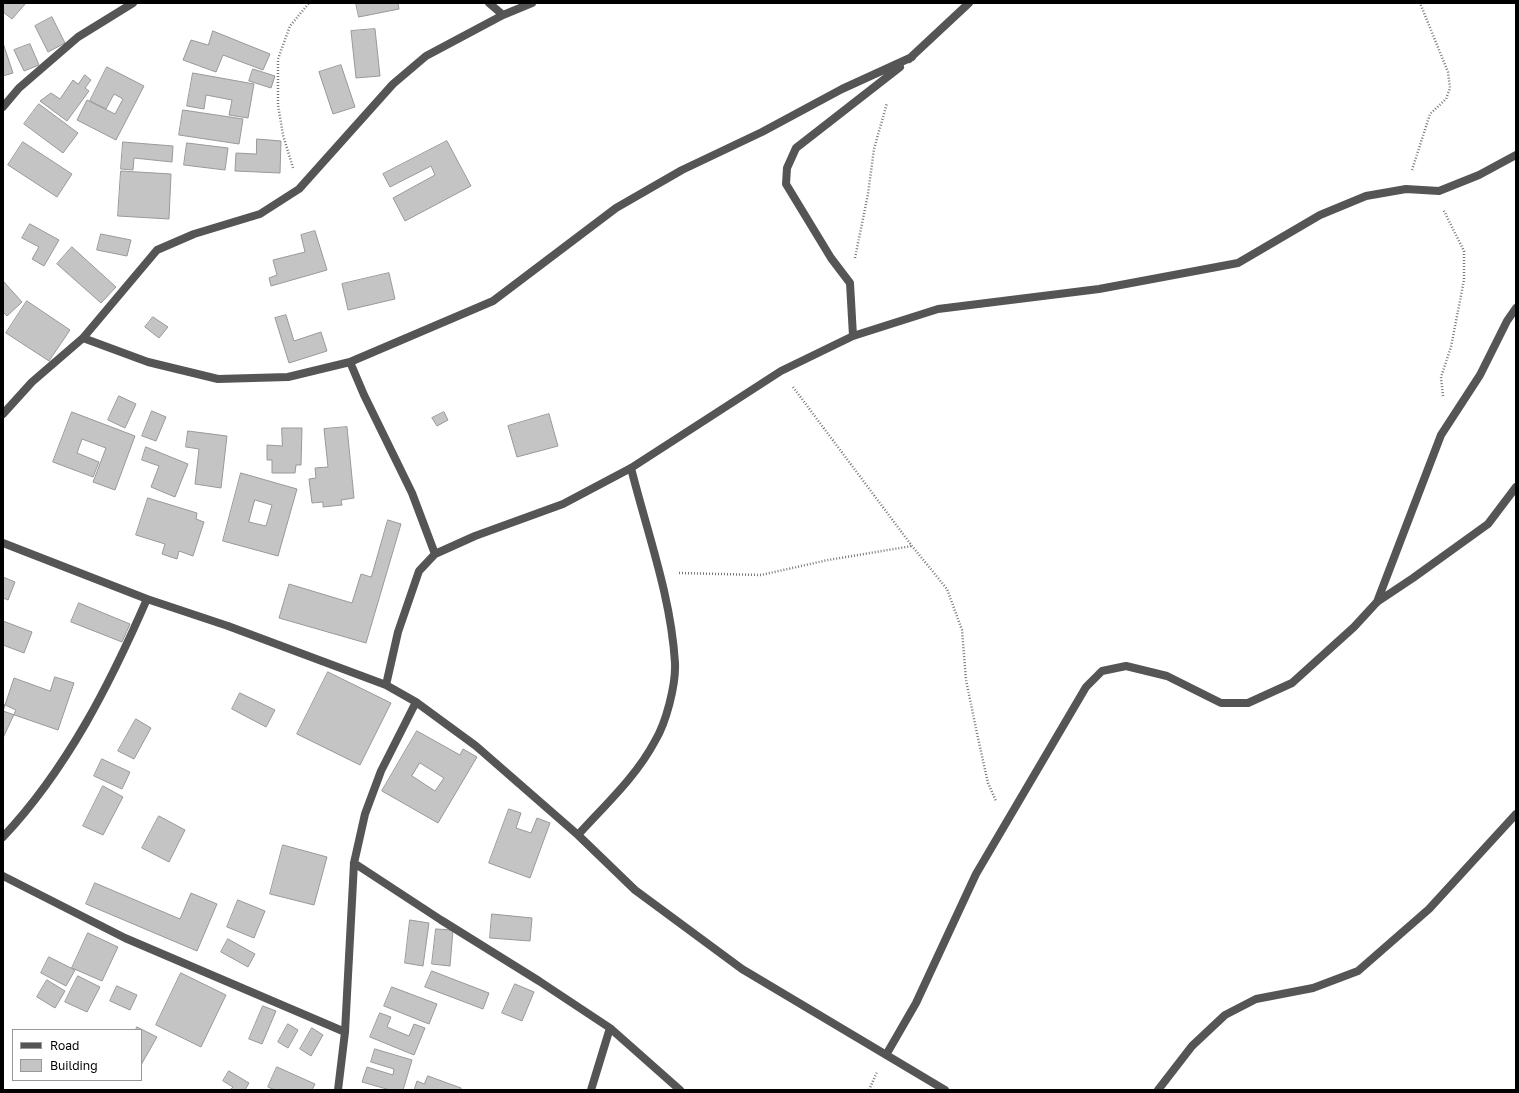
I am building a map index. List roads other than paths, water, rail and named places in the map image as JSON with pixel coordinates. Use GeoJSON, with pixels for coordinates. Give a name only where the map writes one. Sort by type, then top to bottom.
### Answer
{"type":"FeatureCollection","features":[{"type":"Feature","properties":{"kind":"street"},"geometry":{"type":"LineString","coordinates":[[3,107],[19,88],[78,37],[134,3]]}},
{"type":"Feature","properties":{"kind":"street"},"geometry":{"type":"LineString","coordinates":[[489,3],[503,15]]}},
{"type":"Feature","properties":{"kind":"street"},"geometry":{"type":"LineString","coordinates":[[3,414],[32,382],[83,338],[158,250],[194,234],[260,214],[299,190],[393,84],[426,56],[503,15],[532,3]]}},
{"type":"Feature","properties":{"kind":"street"},"geometry":{"type":"LineString","coordinates":[[853,336],[850,283],[831,258],[786,184],[788,168],[796,148],[912,57],[968,3]]}},
{"type":"Feature","properties":{"kind":"street"},"geometry":{"type":"LineString","coordinates":[[83,338],[148,362],[218,379],[288,377],[350,362],[493,301],[616,208],[682,170],[762,132],[842,89],[912,57]]}},
{"type":"Feature","properties":{"kind":"street"},"geometry":{"type":"LineString","coordinates":[[386,685],[398,632],[418,571],[435,554],[475,536],[563,504],[631,468],[781,371],[853,336],[938,309],[1099,289],[1238,263],[1320,215],[1366,196],[1406,189],[1439,191],[1479,175],[1516,154]]}},
{"type":"Feature","properties":{"kind":"street"},"geometry":{"type":"LineString","coordinates":[[1377,602],[1441,435],[1480,375],[1507,321],[1516,308]]}},
{"type":"Feature","properties":{"kind":"street"},"geometry":{"type":"LineString","coordinates":[[350,362],[364,395],[412,492],[435,554]]}},
{"type":"Feature","properties":{"kind":"street"},"geometry":{"type":"LineString","coordinates":[[578,835],[632,775],[655,742],[668,714],[675,664],[660,573],[646,528],[631,468]]}},
{"type":"Feature","properties":{"kind":"street"},"geometry":{"type":"LineString","coordinates":[[886,1054],[916,1003],[976,874],[1086,687],[1102,672],[1126,666],[1167,676],[1222,703],[1248,703],[1292,683],[1354,627],[1377,602],[1488,524],[1516,487]]}},
{"type":"Feature","properties":{"kind":"street"},"geometry":{"type":"LineString","coordinates":[[3,544],[147,599],[228,626],[386,685],[416,702],[476,746],[578,835],[635,890],[742,969],[945,1090]]}},
{"type":"Feature","properties":{"kind":"street"},"geometry":{"type":"LineString","coordinates":[[3,837],[23,816],[57,770],[91,713],[121,656],[147,599]]}},
{"type":"Feature","properties":{"kind":"street"},"geometry":{"type":"LineString","coordinates":[[338,1090],[345,1032],[354,862],[365,814],[378,778],[416,702]]}},
{"type":"Feature","properties":{"kind":"street"},"geometry":{"type":"LineString","coordinates":[[1158,1090],[1192,1046],[1225,1015],[1256,999],[1313,988],[1358,971],[1429,909],[1516,814]]}},
{"type":"Feature","properties":{"kind":"street"},"geometry":{"type":"LineString","coordinates":[[354,862],[441,920],[539,981],[610,1028],[680,1090]]}},
{"type":"Feature","properties":{"kind":"street"},"geometry":{"type":"LineString","coordinates":[[3,876],[125,938],[345,1032]]}},
{"type":"Feature","properties":{"kind":"street"},"geometry":{"type":"LineString","coordinates":[[591,1090],[610,1028]]}}]}
